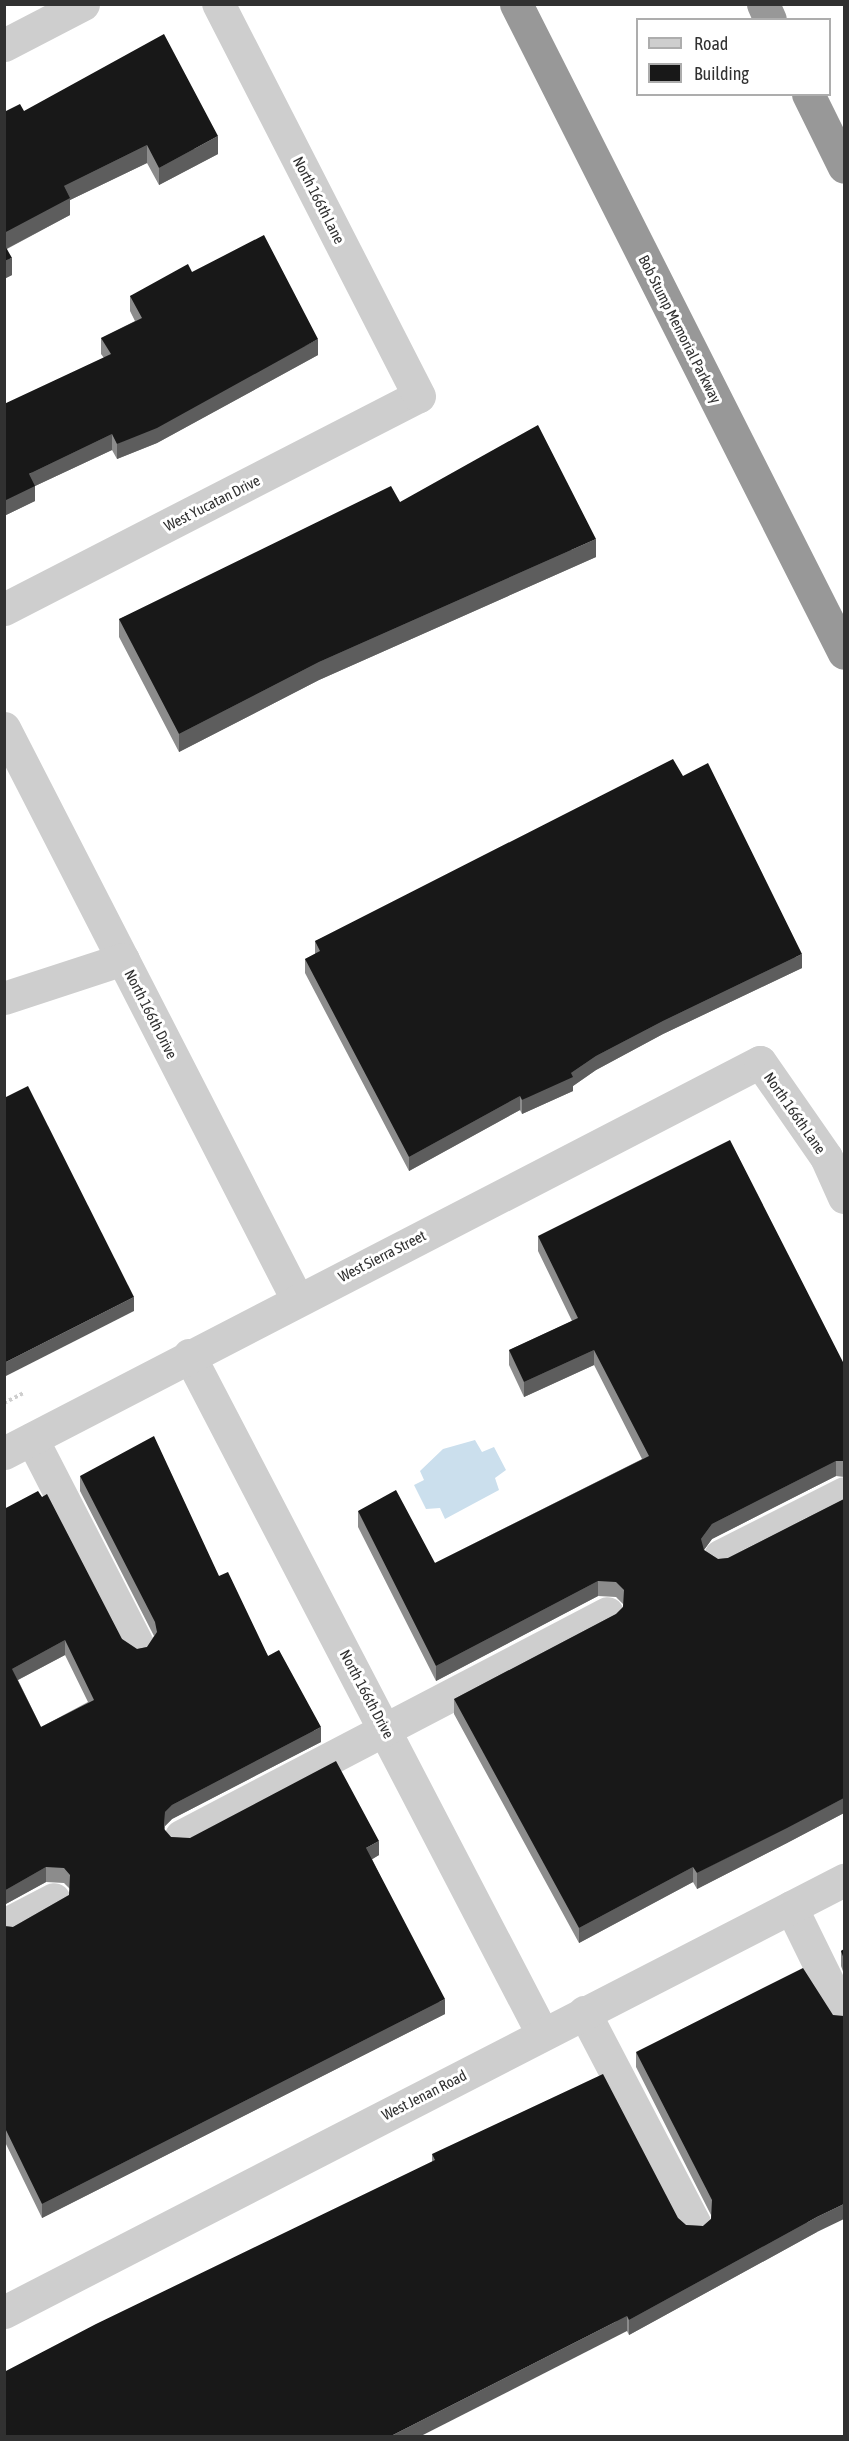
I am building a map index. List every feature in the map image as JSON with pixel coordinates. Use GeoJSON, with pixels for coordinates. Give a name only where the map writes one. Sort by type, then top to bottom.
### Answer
{"type":"FeatureCollection","features":[{"type":"Feature","properties":{"kind":"highway","name":"Bob Stump Memorial Parkway"},"geometry":{"type":"LineString","coordinates":[[516,4],[844,653]]}},
{"type":"Feature","properties":{"kind":"highway"},"geometry":{"type":"LineString","coordinates":[[763,4],[769,18]]}},
{"type":"Feature","properties":{"kind":"highway"},"geometry":{"type":"LineString","coordinates":[[809,96],[844,167]]}},
{"type":"Feature","properties":{"kind":"street"},"geometry":{"type":"LineString","coordinates":[[4,45],[83,4]]}},
{"type":"Feature","properties":{"kind":"street","name":"North 166th Lane"},"geometry":{"type":"LineString","coordinates":[[218,4],[419,396]]}},
{"type":"Feature","properties":{"kind":"street","name":"West Yucatan Drive"},"geometry":{"type":"LineString","coordinates":[[4,609],[419,396]]}},
{"type":"Feature","properties":{"kind":"street","name":"North 166th Drive"},"geometry":{"type":"LineString","coordinates":[[4,728],[297,1299]]}},
{"type":"Feature","properties":{"kind":"street"},"geometry":{"type":"LineString","coordinates":[[4,998],[123,959]]}},
{"type":"Feature","properties":{"kind":"street","name":"North 166th Lane"},"geometry":{"type":"LineString","coordinates":[[760,1062],[826,1157],[844,1197]]}},
{"type":"Feature","properties":{"kind":"street","name":"West Sierra Street"},"geometry":{"type":"LineString","coordinates":[[18,1446],[297,1299],[760,1062]]}},
{"type":"Feature","properties":{"kind":"street","name":"North 166th Drive"},"geometry":{"type":"LineString","coordinates":[[189,1355],[542,2033]]}},
{"type":"Feature","properties":{"kind":"street"},"geometry":{"type":"LineString","coordinates":[[18,1446],[138,1646]]}},
{"type":"Feature","properties":{"kind":"street"},"geometry":{"type":"LineString","coordinates":[[720,1556],[844,1493]]}},
{"type":"Feature","properties":{"kind":"street"},"geometry":{"type":"LineString","coordinates":[[181,1836],[607,1613]]}},
{"type":"Feature","properties":{"kind":"street","name":"West Jenan Road"},"geometry":{"type":"LineString","coordinates":[[4,2312],[542,2033],[844,1880]]}},
{"type":"Feature","properties":{"kind":"street"},"geometry":{"type":"LineString","coordinates":[[4,1924],[54,1899]]}},
{"type":"Feature","properties":{"kind":"street"},"geometry":{"type":"LineString","coordinates":[[791,1907],[844,2015]]}},
{"type":"Feature","properties":{"kind":"street"},"geometry":{"type":"LineString","coordinates":[[584,2012],[695,2224]]}},
{"type":"Feature","properties":{"kind":"path"},"geometry":{"type":"LineString","coordinates":[[4,1403],[24,1393]]}},
{"type":"Feature","properties":{"kind":"water"},"geometry":{"type":"Polygon","coordinates":[[[475,1440],[482,1452],[494,1447],[506,1470],[495,1478],[499,1490],[445,1519],[440,1508],[426,1509],[414,1485],[424,1480],[420,1471],[443,1449],[475,1440]]]}},
{"type":"Feature","properties":{"kind":"building"},"geometry":{"type":"Polygon","coordinates":[[[164,34],[218,136],[159,168],[147,145],[64,186],[70,198],[4,233],[4,112],[20,104],[24,111],[164,34]]]}},
{"type":"Feature","properties":{"kind":"building"},"geometry":{"type":"Polygon","coordinates":[[[264,235],[318,339],[157,428],[117,444],[112,434],[29,474],[35,486],[4,501],[4,404],[111,354],[101,338],[142,318],[130,296],[188,264],[192,272],[264,235]]]}},
{"type":"Feature","properties":{"kind":"building"},"geometry":{"type":"Polygon","coordinates":[[[4,244],[12,258],[4,261],[4,244]]]}},
{"type":"Feature","properties":{"kind":"building"},"geometry":{"type":"Polygon","coordinates":[[[538,425],[596,539],[319,662],[179,734],[119,619],[391,486],[400,502],[538,425]]]}},
{"type":"Feature","properties":{"kind":"building"},"geometry":{"type":"Polygon","coordinates":[[[673,759],[683,776],[708,763],[802,954],[663,1021],[596,1056],[571,1073],[573,1077],[522,1100],[520,1096],[409,1157],[305,959],[320,951],[315,941],[673,759]]]}},
{"type":"Feature","properties":{"kind":"building"},"geometry":{"type":"Polygon","coordinates":[[[28,1086],[134,1297],[4,1363],[4,1098],[28,1086]]]}},
{"type":"Feature","properties":{"kind":"building"},"geometry":{"type":"Polygon","coordinates":[[[730,1140],[844,1364],[844,1461],[836,1461],[712,1524],[701,1539],[704,1550],[718,1559],[728,1558],[844,1499],[844,1798],[697,1873],[693,1867],[579,1928],[454,1699],[616,1614],[623,1607],[624,1590],[616,1582],[598,1581],[436,1666],[358,1511],[396,1490],[435,1563],[649,1456],[594,1350],[524,1382],[509,1350],[578,1318],[538,1236],[730,1140]]]}},
{"type":"Feature","properties":{"kind":"building"},"geometry":{"type":"Polygon","coordinates":[[[154,1436],[219,1576],[228,1572],[268,1656],[279,1650],[321,1727],[172,1805],[165,1812],[164,1829],[171,1837],[190,1838],[336,1761],[379,1841],[366,1848],[445,1999],[42,2204],[4,2126],[4,1926],[13,1927],[69,1895],[70,1875],[64,1868],[46,1867],[4,1891],[4,1509],[38,1491],[42,1497],[47,1494],[122,1639],[137,1649],[147,1647],[157,1632],[155,1622],[80,1476],[154,1436]],[[65,1640],[12,1669],[41,1727],[94,1700],[65,1640]]]}},
{"type":"Feature","properties":{"kind":"building"},"geometry":{"type":"Polygon","coordinates":[[[803,1968],[833,2015],[844,2016],[844,2204],[629,2320],[627,2316],[391,2436],[4,2436],[4,2372],[96,2324],[435,2160],[432,2154],[603,2074],[678,2218],[686,2225],[703,2226],[711,2219],[712,2200],[636,2052],[803,1968]]]}}]}
